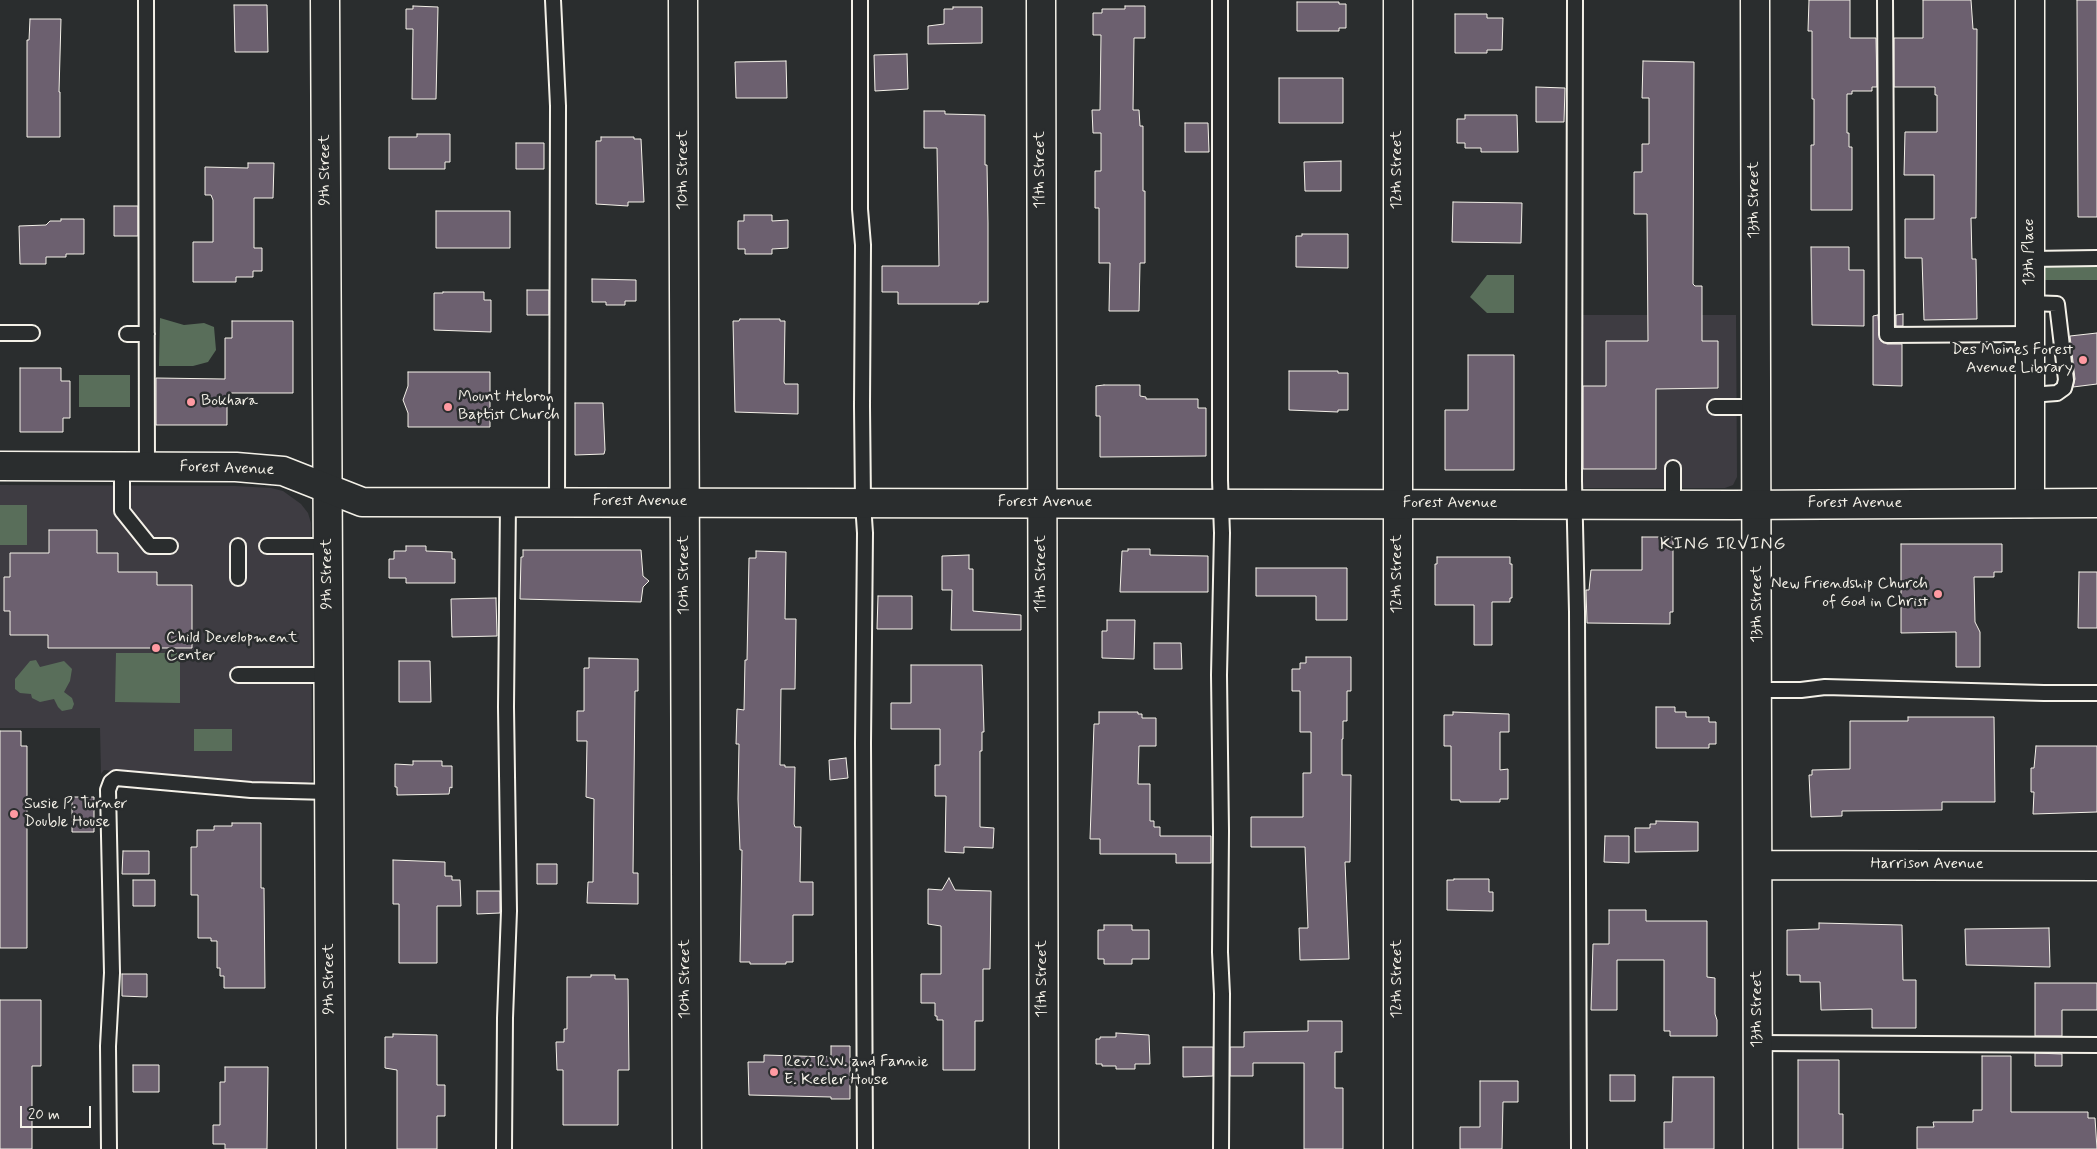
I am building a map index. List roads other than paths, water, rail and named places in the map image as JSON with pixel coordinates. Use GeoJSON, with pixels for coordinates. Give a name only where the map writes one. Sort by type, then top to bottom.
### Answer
{"type":"FeatureCollection","features":[{"type":"Feature","properties":{"kind":"street","name":"9th Street"},"geometry":{"type":"LineString","coordinates":[[325,0],[331,1149]]}},
{"type":"Feature","properties":{"kind":"street","name":"10th Street"},"geometry":{"type":"LineString","coordinates":[[684,0],[687,1149]]}},
{"type":"Feature","properties":{"kind":"street","name":"11th Street"},"geometry":{"type":"LineString","coordinates":[[1041,0],[1044,1149]]}},
{"type":"Feature","properties":{"kind":"street","name":"12th Street"},"geometry":{"type":"LineString","coordinates":[[1398,0],[1398,1149]]}},
{"type":"Feature","properties":{"kind":"street","name":"13th Street"},"geometry":{"type":"LineString","coordinates":[[1755,0],[1755,505],[1758,541],[1758,1149]]}},
{"type":"Feature","properties":{"kind":"street","name":"13th Place"},"geometry":{"type":"LineString","coordinates":[[2030,0],[2030,503]]}},
{"type":"Feature","properties":{"kind":"street","name":"Forest Avenue"},"geometry":{"type":"LineString","coordinates":[[0,466],[236,467],[283,471],[328,487],[362,502],[1576,505],[2097,503]]}},
{"type":"Feature","properties":{"kind":"street","name":"Harrison Avenue"},"geometry":{"type":"LineString","coordinates":[[1758,865],[2097,866]]}},
{"type":"Feature","properties":{"kind":"lane"},"geometry":{"type":"LineString","coordinates":[[146,0],[147,334],[134,466],[122,511],[150,546],[170,546]]}},
{"type":"Feature","properties":{"kind":"lane"},"geometry":{"type":"LineString","coordinates":[[553,0],[558,106],[557,502]]}},
{"type":"Feature","properties":{"kind":"lane"},"geometry":{"type":"LineString","coordinates":[[860,0],[860,209],[863,264],[863,503],[865,532],[863,743],[865,1149]]}},
{"type":"Feature","properties":{"kind":"lane"},"geometry":{"type":"LineString","coordinates":[[1220,0],[1222,533],[1219,675],[1221,1149]]}},
{"type":"Feature","properties":{"kind":"lane"},"geometry":{"type":"LineString","coordinates":[[1575,0],[1579,1149]]}},
{"type":"Feature","properties":{"kind":"lane"},"geometry":{"type":"LineString","coordinates":[[1885,0],[1887,335],[2030,334]]}},
{"type":"Feature","properties":{"kind":"lane"},"geometry":{"type":"LineString","coordinates":[[2030,259],[2097,258]]}},
{"type":"Feature","properties":{"kind":"lane"},"geometry":{"type":"LineString","coordinates":[[2030,303],[2057,304],[2066,380],[2064,388],[2057,393],[2030,395]]}},
{"type":"Feature","properties":{"kind":"lane"},"geometry":{"type":"LineString","coordinates":[[0,333],[32,333]]}},
{"type":"Feature","properties":{"kind":"lane"},"geometry":{"type":"LineString","coordinates":[[127,334],[147,334]]}},
{"type":"Feature","properties":{"kind":"lane"},"geometry":{"type":"LineString","coordinates":[[1715,407],[1755,407]]}},
{"type":"Feature","properties":{"kind":"lane"},"geometry":{"type":"LineString","coordinates":[[1672,468],[1672,505]]}},
{"type":"Feature","properties":{"kind":"lane"},"geometry":{"type":"LineString","coordinates":[[504,1149],[505,1018],[509,911],[506,707],[508,502]]}},
{"type":"Feature","properties":{"kind":"lane"},"geometry":{"type":"LineString","coordinates":[[238,546],[238,578]]}},
{"type":"Feature","properties":{"kind":"lane"},"geometry":{"type":"LineString","coordinates":[[267,546],[328,546]]}},
{"type":"Feature","properties":{"kind":"lane"},"geometry":{"type":"LineString","coordinates":[[238,675],[329,675]]}},
{"type":"Feature","properties":{"kind":"lane"},"geometry":{"type":"LineString","coordinates":[[1758,690],[1801,690],[1825,687],[2097,693]]}},
{"type":"Feature","properties":{"kind":"lane"},"geometry":{"type":"LineString","coordinates":[[109,1149],[108,1046],[112,973],[108,790],[111,782],[116,778],[251,790],[329,792]]}},
{"type":"Feature","properties":{"kind":"lane"},"geometry":{"type":"LineString","coordinates":[[1758,1043],[2097,1045]]}},
{"type":"Feature","properties":{"kind":"place","name":"Des Moines Forest Avenue Library"},"geometry":{"type":"Point","coordinates":[2083,360]}},
{"type":"Feature","properties":{"kind":"place","name":"Bokhara"},"geometry":{"type":"Point","coordinates":[191,402]}},
{"type":"Feature","properties":{"kind":"place","name":"Mount Hebron Baptist Church"},"geometry":{"type":"Point","coordinates":[448,407]}},
{"type":"Feature","properties":{"kind":"place","name":"New Friendship Church of God in Christ"},"geometry":{"type":"Point","coordinates":[1938,594]}},
{"type":"Feature","properties":{"kind":"place","name":"Child Development Center"},"geometry":{"type":"Point","coordinates":[156,648]}},
{"type":"Feature","properties":{"kind":"place","name":"Susie P. Turner Double House"},"geometry":{"type":"Point","coordinates":[14,814]}},
{"type":"Feature","properties":{"kind":"place","name":"Rev. R.W. and Fannie E. Keeler House"},"geometry":{"type":"Point","coordinates":[774,1072]}},
{"type":"Feature","properties":{"kind":"district","name":"KING IRVING"},"geometry":{"type":"Point","coordinates":[1723,545]}}]}
